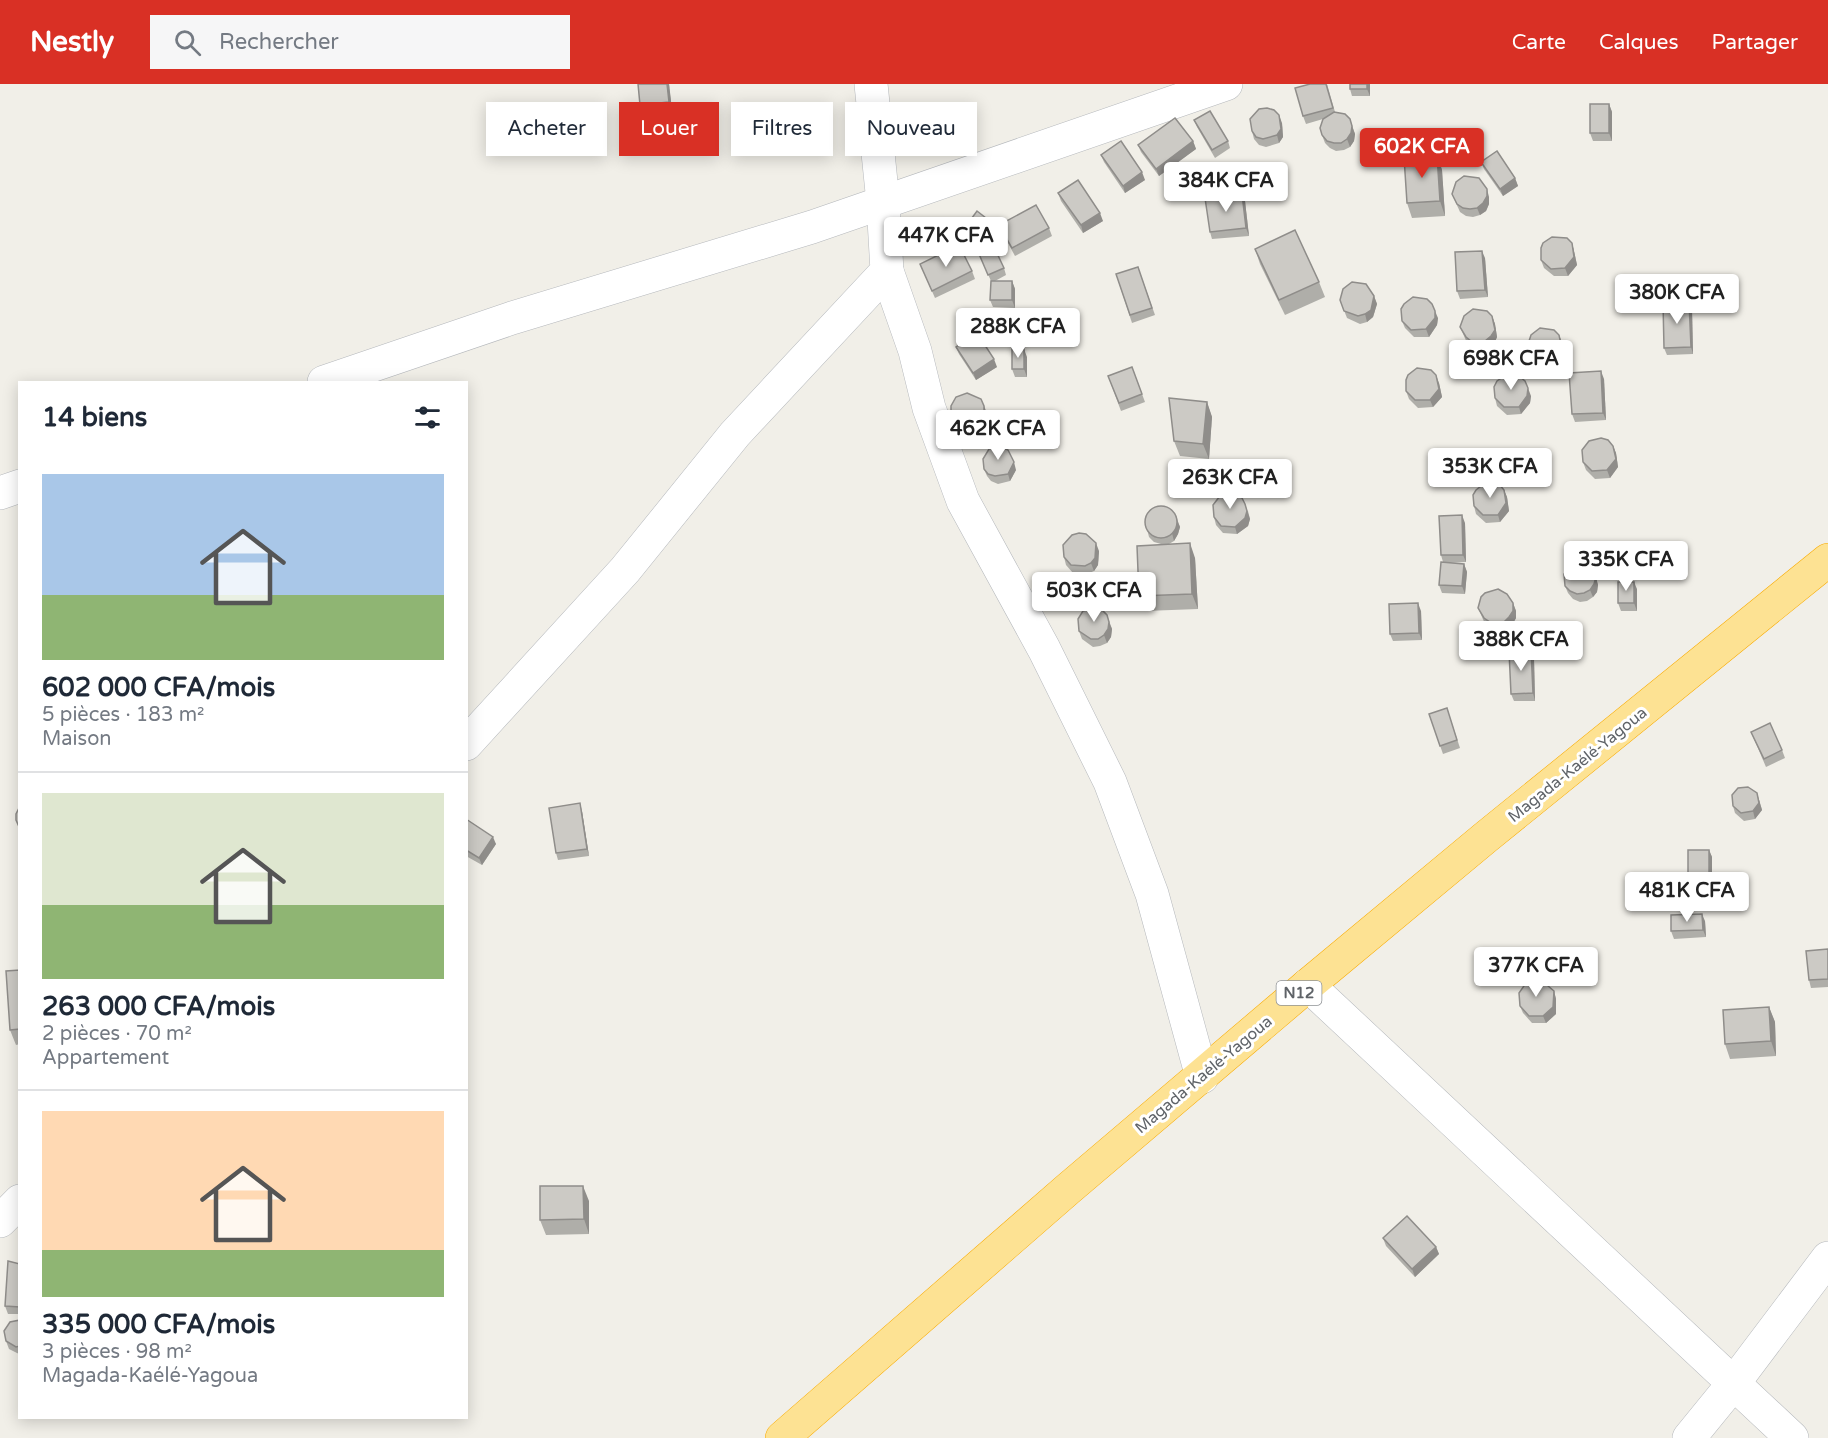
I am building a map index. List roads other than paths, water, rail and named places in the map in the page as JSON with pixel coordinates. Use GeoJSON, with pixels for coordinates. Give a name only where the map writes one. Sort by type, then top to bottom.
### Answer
{"type":"FeatureCollection","features":[{"type":"Feature","properties":{"kind":"highway","name":"Magada-Kaélé-Yagoua"},"geometry":{"type":"LineString","coordinates":[[782,1438],[1050,1204],[1308,985],[1486,837],[1828,560]]}},
{"type":"Feature","properties":{"kind":"street"},"geometry":{"type":"LineString","coordinates":[[871,84],[883,202],[887,271],[915,351],[929,408],[963,501],[1044,649],[1110,782],[1152,894],[1202,1077]]}},
{"type":"Feature","properties":{"kind":"street"},"geometry":{"type":"LineString","coordinates":[[327,381],[512,318],[812,227],[1226,84]]}},
{"type":"Feature","properties":{"kind":"street"},"geometry":{"type":"LineString","coordinates":[[468,742],[625,570],[735,434],[887,271]]}},
{"type":"Feature","properties":{"kind":"street"},"geometry":{"type":"LineString","coordinates":[[0,493],[18,487]]}},
{"type":"Feature","properties":{"kind":"street"},"geometry":{"type":"LineString","coordinates":[[1308,985],[1792,1438]]}},
{"type":"Feature","properties":{"kind":"street"},"geometry":{"type":"LineString","coordinates":[[0,1221],[18,1204]]}},
{"type":"Feature","properties":{"kind":"street"},"geometry":{"type":"LineString","coordinates":[[1689,1438],[1828,1258]]}}]}
